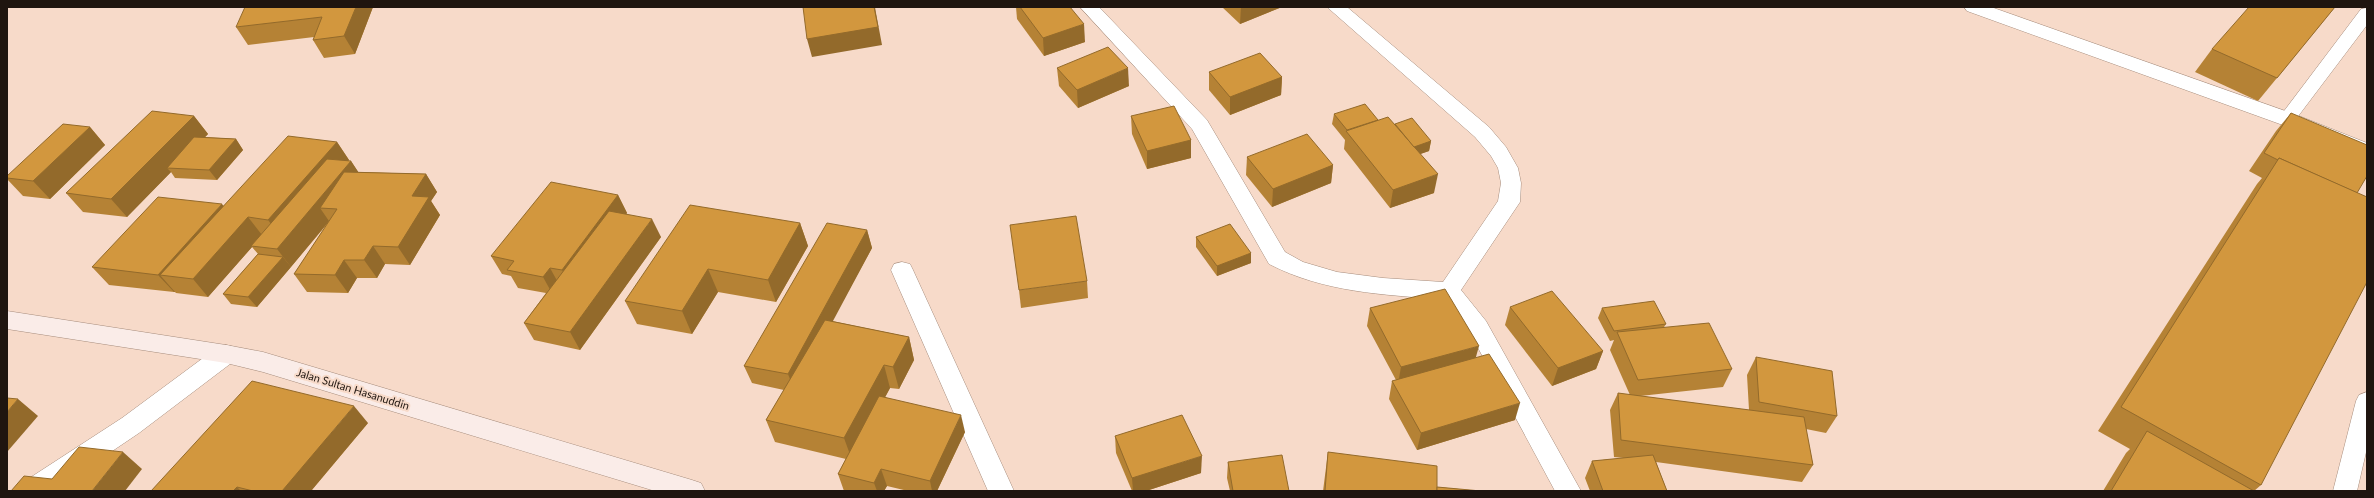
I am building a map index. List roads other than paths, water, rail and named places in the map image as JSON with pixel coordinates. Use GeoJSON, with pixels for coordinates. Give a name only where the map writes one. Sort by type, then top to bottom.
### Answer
{"type":"FeatureCollection","features":[{"type":"Feature","properties":{"kind":"street"},"geometry":{"type":"LineString","coordinates":[[1089,7],[1200,126],[1269,248],[1277,258],[1298,269],[1337,279],[1396,287],[1449,291],[1478,327],[1500,364],[1568,491]]}},
{"type":"Feature","properties":{"kind":"street"},"geometry":{"type":"LineString","coordinates":[[1336,7],[1482,132],[1499,152],[1508,168],[1511,183],[1509,202],[1449,291]]}},
{"type":"Feature","properties":{"kind":"street"},"geometry":{"type":"LineString","coordinates":[[1973,7],[2287,119],[2367,151]]}},
{"type":"Feature","properties":{"kind":"street"},"geometry":{"type":"LineString","coordinates":[[902,270],[1001,491]]}},
{"type":"Feature","properties":{"kind":"street","name":"Jalan Sultan Hasanuddin"},"geometry":{"type":"LineString","coordinates":[[7,320],[226,354],[263,362],[692,491]]}},
{"type":"Feature","properties":{"kind":"street"},"geometry":{"type":"LineString","coordinates":[[31,491],[86,458],[226,354]]}},
{"type":"Feature","properties":{"kind":"lane"},"geometry":{"type":"LineString","coordinates":[[2287,119],[2367,13]]}},
{"type":"Feature","properties":{"kind":"lane"},"geometry":{"type":"LineString","coordinates":[[2345,491],[2367,401]]}}]}
